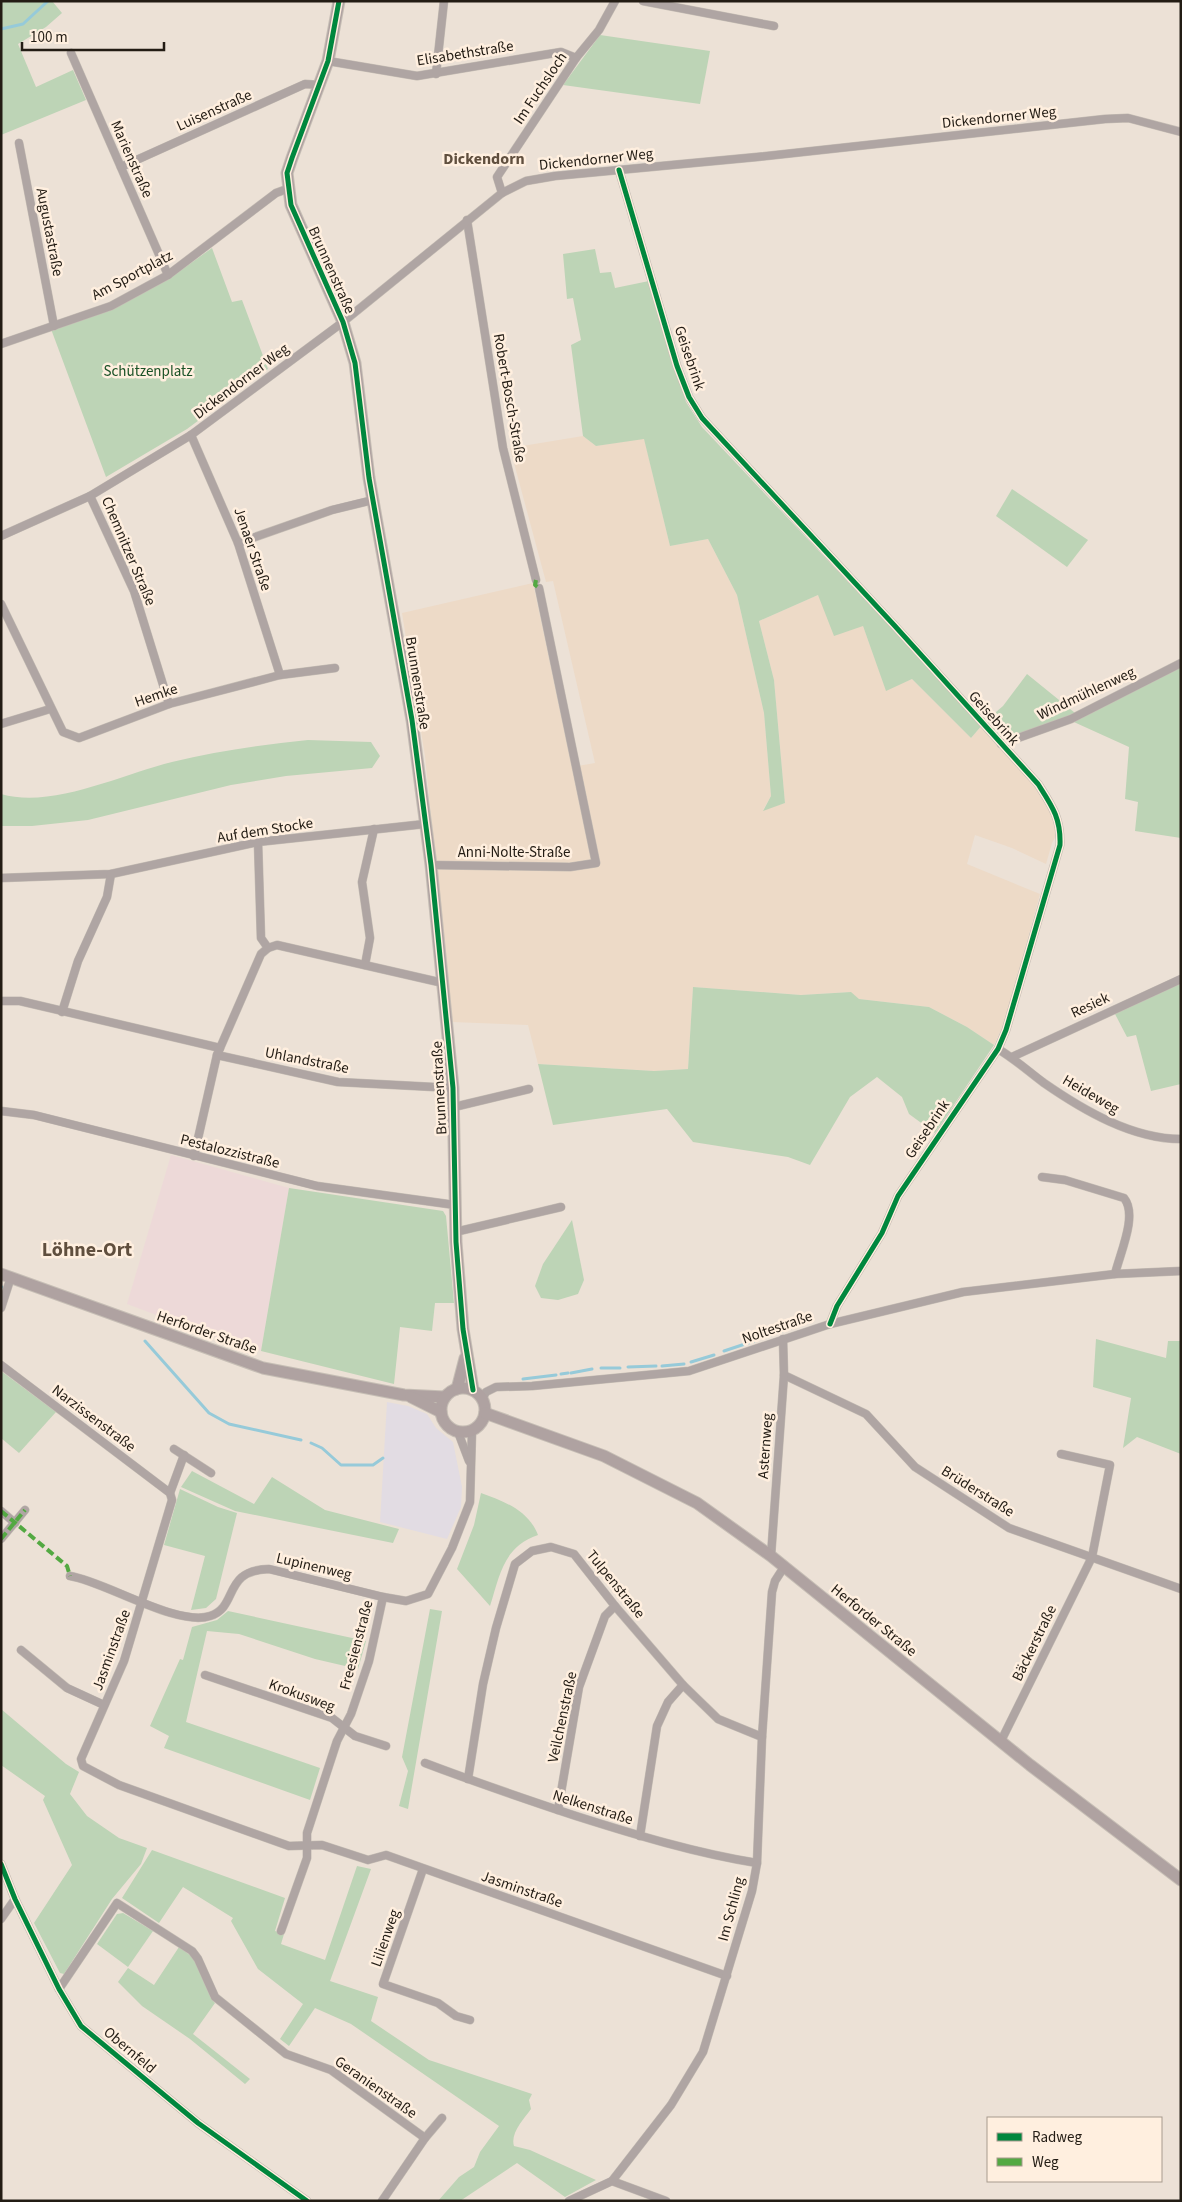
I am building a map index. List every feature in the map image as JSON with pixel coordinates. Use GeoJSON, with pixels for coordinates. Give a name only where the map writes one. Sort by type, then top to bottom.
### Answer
{"type":"FeatureCollection","features":[{"type":"Feature","properties":{"kind":"main road","name":"Brunnenstraße"},"geometry":{"type":"LineString","coordinates":[[339,1],[328,60],[292,158],[288,173],[288,189],[299,227],[342,322],[355,363],[365,454],[412,720],[431,864],[453,1088],[455,1232],[466,1354],[473,1390]]}},
{"type":"Feature","properties":{"kind":"main road","name":"Herforder Straße"},"geometry":{"type":"LineString","coordinates":[[6,1276],[263,1368],[410,1396],[445,1397]]}},
{"type":"Feature","properties":{"kind":"main road","name":"Brunnenstraße"},"geometry":{"type":"LineString","coordinates":[[457,1388],[466,1354]]}},
{"type":"Feature","properties":{"kind":"main road"},"geometry":{"type":"LineString","coordinates":[[457,1388],[473,1390],[482,1399],[483,1418],[472,1431],[458,1432],[448,1427],[440,1412],[445,1397],[457,1388]]}},
{"type":"Feature","properties":{"kind":"main road","name":"Herforder Straße"},"geometry":{"type":"LineString","coordinates":[[410,1396],[440,1412]]}},
{"type":"Feature","properties":{"kind":"main road","name":"Herforder Straße"},"geometry":{"type":"LineString","coordinates":[[483,1418],[523,1426],[604,1456],[654,1479],[697,1502],[770,1556],[1001,1741],[1181,1880]]}},
{"type":"Feature","properties":{"kind":"street"},"geometry":{"type":"LineString","coordinates":[[436,74],[444,1]]}},
{"type":"Feature","properties":{"kind":"street","name":"Im Fuchsloch"},"geometry":{"type":"LineString","coordinates":[[502,193],[497,177],[576,58],[599,30],[615,1]]}},
{"type":"Feature","properties":{"kind":"street"},"geometry":{"type":"LineString","coordinates":[[643,1],[774,26]]}},
{"type":"Feature","properties":{"kind":"street","name":"Elisabethstraße"},"geometry":{"type":"LineString","coordinates":[[328,60],[417,76],[561,52],[576,58]]}},
{"type":"Feature","properties":{"kind":"street","name":"Marienstraße"},"geometry":{"type":"LineString","coordinates":[[71,53],[168,275]]}},
{"type":"Feature","properties":{"kind":"street","name":"Luisenstraße"},"geometry":{"type":"LineString","coordinates":[[121,167],[305,84],[320,85]]}},
{"type":"Feature","properties":{"kind":"street","name":"Dickendorner Weg"},"geometry":{"type":"LineString","coordinates":[[1,536],[90,496],[191,435],[342,322],[502,193],[526,181],[556,176],[766,156],[1105,119],[1128,118],[1181,132]]}},
{"type":"Feature","properties":{"kind":"street","name":"Augustastraße"},"geometry":{"type":"LineString","coordinates":[[19,143],[54,326]]}},
{"type":"Feature","properties":{"kind":"street","name":"Geisebrink"},"geometry":{"type":"LineString","coordinates":[[619,170],[677,366],[689,397],[702,418],[1038,784],[1056,813],[1061,829],[1060,845],[1006,1030],[998,1049],[898,1196],[882,1233],[837,1306],[830,1324]]}},
{"type":"Feature","properties":{"kind":"street","name":"Am Sportplatz"},"geometry":{"type":"LineString","coordinates":[[1,344],[111,306],[168,275],[276,194],[288,189]]}},
{"type":"Feature","properties":{"kind":"street","name":"Robert-Bosch-Straße"},"geometry":{"type":"LineString","coordinates":[[467,220],[503,448],[536,580]]}},
{"type":"Feature","properties":{"kind":"street","name":"Jenaer Straße"},"geometry":{"type":"LineString","coordinates":[[191,435],[238,543],[280,675]]}},
{"type":"Feature","properties":{"kind":"street","name":"Chemnitzer Straße"},"geometry":{"type":"LineString","coordinates":[[90,496],[134,591],[169,704]]}},
{"type":"Feature","properties":{"kind":"street"},"geometry":{"type":"LineString","coordinates":[[238,543],[332,510],[373,500]]}},
{"type":"Feature","properties":{"kind":"street","name":"Anni-Nolte-Straße"},"geometry":{"type":"LineString","coordinates":[[431,864],[570,867],[596,863],[539,588]]}},
{"type":"Feature","properties":{"kind":"street","name":"Hemke"},"geometry":{"type":"LineString","coordinates":[[1,604],[50,709],[63,732],[79,738],[169,704],[280,675],[335,668]]}},
{"type":"Feature","properties":{"kind":"street","name":"Windmühlenweg"},"geometry":{"type":"LineString","coordinates":[[1001,744],[1072,719],[1181,663]]}},
{"type":"Feature","properties":{"kind":"street"},"geometry":{"type":"LineString","coordinates":[[1,724],[50,709]]}},
{"type":"Feature","properties":{"kind":"street","name":"Auf dem Stocke"},"geometry":{"type":"LineString","coordinates":[[1,878],[111,874],[258,842],[425,824]]}},
{"type":"Feature","properties":{"kind":"street"},"geometry":{"type":"LineString","coordinates":[[365,965],[370,938],[362,882],[374,829]]}},
{"type":"Feature","properties":{"kind":"street"},"geometry":{"type":"LineString","coordinates":[[258,842],[261,938],[268,948]]}},
{"type":"Feature","properties":{"kind":"street"},"geometry":{"type":"LineString","coordinates":[[62,1012],[78,961],[107,897],[111,874]]}},
{"type":"Feature","properties":{"kind":"street"},"geometry":{"type":"LineString","coordinates":[[194,1156],[218,1052],[261,954],[268,948],[276,945],[443,983]]}},
{"type":"Feature","properties":{"kind":"street","name":"Resiek"},"geometry":{"type":"LineString","coordinates":[[1012,1057],[1181,979]]}},
{"type":"Feature","properties":{"kind":"street","name":"Uhlandstraße"},"geometry":{"type":"LineString","coordinates":[[1,1000],[20,1000],[338,1082],[453,1088]]}},
{"type":"Feature","properties":{"kind":"street","name":"Heideweg"},"geometry":{"type":"LineString","coordinates":[[998,1049],[1012,1057],[1044,1083],[1097,1116],[1137,1131],[1181,1139]]}},
{"type":"Feature","properties":{"kind":"street"},"geometry":{"type":"LineString","coordinates":[[454,1107],[529,1089]]}},
{"type":"Feature","properties":{"kind":"street","name":"Pestalozzistraße"},"geometry":{"type":"LineString","coordinates":[[1,1110],[34,1115],[317,1186],[455,1205]]}},
{"type":"Feature","properties":{"kind":"street"},"geometry":{"type":"LineString","coordinates":[[1042,1177],[1065,1180],[1124,1198],[1130,1205],[1131,1215],[1115,1274]]}},
{"type":"Feature","properties":{"kind":"street"},"geometry":{"type":"LineString","coordinates":[[455,1232],[561,1207]]}},
{"type":"Feature","properties":{"kind":"street","name":"Noltestraße"},"geometry":{"type":"LineString","coordinates":[[482,1399],[490,1389],[501,1386],[532,1386],[682,1372],[830,1324],[962,1292],[1115,1274],[1181,1270]]}},
{"type":"Feature","properties":{"kind":"street"},"geometry":{"type":"LineString","coordinates":[[1,1308],[6,1276]]}},
{"type":"Feature","properties":{"kind":"street","name":"Asternweg"},"geometry":{"type":"LineString","coordinates":[[770,1556],[784,1375],[783,1338]]}},
{"type":"Feature","properties":{"kind":"street","name":"Narzissenstraße"},"geometry":{"type":"LineString","coordinates":[[1,1365],[171,1497]]}},
{"type":"Feature","properties":{"kind":"street","name":"Brüderstraße"},"geometry":{"type":"LineString","coordinates":[[784,1375],[866,1414],[915,1467],[1009,1528],[1181,1588]]}},
{"type":"Feature","properties":{"kind":"street","name":"Freesienstraße"},"geometry":{"type":"LineString","coordinates":[[307,1845],[307,1833],[343,1727],[352,1714],[369,1661],[384,1597],[406,1601],[418,1599],[428,1594],[470,1502],[472,1431]]}},
{"type":"Feature","properties":{"kind":"street","name":"Freesienstraße"},"geometry":{"type":"LineString","coordinates":[[458,1432],[470,1466]]}},
{"type":"Feature","properties":{"kind":"street"},"geometry":{"type":"LineString","coordinates":[[174,1449],[211,1473]]}},
{"type":"Feature","properties":{"kind":"street","name":"Bäckerstraße"},"geometry":{"type":"LineString","coordinates":[[1001,1741],[1092,1557],[1110,1465],[1061,1454]]}},
{"type":"Feature","properties":{"kind":"street"},"geometry":{"type":"LineString","coordinates":[[171,1497],[184,1456]]}},
{"type":"Feature","properties":{"kind":"street","name":"Jasminstraße"},"geometry":{"type":"LineString","coordinates":[[171,1497],[142,1604],[124,1661],[81,1759],[83,1766],[119,1785],[288,1846],[322,1845],[368,1860],[386,1855],[726,1976]]}},
{"type":"Feature","properties":{"kind":"street"},"geometry":{"type":"LineString","coordinates":[[1,1539],[25,1510]]}},
{"type":"Feature","properties":{"kind":"street"},"geometry":{"type":"LineString","coordinates":[[1,1511],[15,1523]]}},
{"type":"Feature","properties":{"kind":"street","name":"Tulpenstraße"},"geometry":{"type":"LineString","coordinates":[[468,1780],[485,1674],[515,1564],[532,1551],[551,1547],[574,1554],[615,1606],[684,1685],[718,1719],[762,1737]]}},
{"type":"Feature","properties":{"kind":"street","name":"Im Schling"},"geometry":{"type":"LineString","coordinates":[[569,2201],[612,2180],[671,2105],[703,2052],[752,1891],[757,1863],[762,1737],[772,1592],[775,1581],[784,1567]]}},
{"type":"Feature","properties":{"kind":"street","name":"Lupinenweg"},"geometry":{"type":"LineString","coordinates":[[142,1604],[186,1615],[211,1616],[219,1611],[241,1576],[256,1569],[269,1569],[384,1597]]}},
{"type":"Feature","properties":{"kind":"street","name":"Jasminstraße"},"geometry":{"type":"LineString","coordinates":[[70,1576],[82,1578],[142,1604]]}},
{"type":"Feature","properties":{"kind":"street","name":"Veilchenstraße"},"geometry":{"type":"LineString","coordinates":[[558,1810],[579,1687],[605,1616],[615,1606]]}},
{"type":"Feature","properties":{"kind":"street","name":"Jasminstraße"},"geometry":{"type":"LineString","coordinates":[[21,1650],[67,1688],[104,1706]]}},
{"type":"Feature","properties":{"kind":"street","name":"Krokusweg"},"geometry":{"type":"LineString","coordinates":[[205,1675],[332,1718],[355,1736],[386,1746]]}},
{"type":"Feature","properties":{"kind":"street"},"geometry":{"type":"LineString","coordinates":[[640,1836],[658,1726],[668,1702],[684,1685]]}},
{"type":"Feature","properties":{"kind":"street","name":"Nelkenstraße"},"geometry":{"type":"LineString","coordinates":[[425,1763],[468,1780],[640,1836],[710,1856],[757,1863]]}},
{"type":"Feature","properties":{"kind":"street"},"geometry":{"type":"LineString","coordinates":[[281,1931],[307,1858],[307,1845]]}},
{"type":"Feature","properties":{"kind":"street","name":"Obernfeld"},"geometry":{"type":"LineString","coordinates":[[1,1864],[15,1899],[59,1989],[81,2026],[198,2123],[307,2201]]}},
{"type":"Feature","properties":{"kind":"street","name":"Lilienweg"},"geometry":{"type":"LineString","coordinates":[[423,1869],[383,1984],[438,2003],[456,2016],[470,2020]]}},
{"type":"Feature","properties":{"kind":"street"},"geometry":{"type":"LineString","coordinates":[[1,1918],[15,1899]]}},
{"type":"Feature","properties":{"kind":"street","name":"Geranienstraße"},"geometry":{"type":"LineString","coordinates":[[59,1989],[117,1903],[192,1952],[198,1959],[215,1997],[286,2054],[331,2070],[425,2138]]}},
{"type":"Feature","properties":{"kind":"street","name":"Geranienstraße"},"geometry":{"type":"LineString","coordinates":[[382,2201],[425,2138],[442,2118]]}},
{"type":"Feature","properties":{"kind":"street"},"geometry":{"type":"LineString","coordinates":[[612,2180],[666,2201]]}},
{"type":"Feature","properties":{"kind":"shaded area"},"geometry":{"type":"Polygon","coordinates":[[[583,436],[596,446],[644,438],[670,546],[708,539],[737,595],[764,713],[771,796],[763,810],[785,803],[774,680],[759,621],[818,595],[863,626],[886,690],[912,679],[971,738],[983,724],[1036,785],[1055,813],[1059,830],[1052,843],[1046,864],[1012,848],[975,835],[967,864],[1040,894],[1006,1019],[994,1045],[967,1027],[929,1007],[859,999],[850,992],[801,995],[693,987],[688,1069],[654,1071],[538,1064],[528,1025],[452,1022],[425,756],[402,613],[533,583],[572,767],[595,763],[553,581],[546,582],[510,448],[583,436]]]}},
{"type":"Feature","properties":{"kind":"shaded area"},"geometry":{"type":"Polygon","coordinates":[[[171,1155],[289,1188],[261,1351],[207,1334],[127,1304],[171,1155]]]}},
{"type":"Feature","properties":{"kind":"shaded area"},"geometry":{"type":"Polygon","coordinates":[[[387,1402],[408,1406],[427,1414],[436,1428],[453,1442],[462,1487],[461,1507],[447,1539],[380,1522],[387,1402]]]}},
{"type":"Feature","properties":{"kind":"green space"},"geometry":{"type":"Polygon","coordinates":[[[1,1],[52,1],[62,13],[46,27],[18,44],[36,87],[73,70],[86,100],[1,135],[1,1]]]}},
{"type":"Feature","properties":{"kind":"green space"},"geometry":{"type":"Polygon","coordinates":[[[600,35],[710,51],[700,104],[563,85],[600,35]]]}},
{"type":"Feature","properties":{"kind":"green space","name":"Schützenplatz"},"geometry":{"type":"Polygon","coordinates":[[[212,248],[232,302],[242,300],[268,369],[187,429],[106,477],[51,329],[113,309],[170,278],[212,248]]]}},
{"type":"Feature","properties":{"kind":"green space"},"geometry":{"type":"Polygon","coordinates":[[[595,249],[600,273],[611,272],[615,288],[649,281],[686,402],[702,427],[982,724],[1003,706],[1027,674],[1080,717],[1181,666],[1181,838],[1135,831],[1138,802],[1125,799],[1129,747],[1065,718],[1003,745],[983,724],[971,738],[912,679],[886,691],[863,626],[834,636],[818,595],[759,621],[774,680],[785,803],[763,811],[771,796],[764,713],[737,595],[708,539],[670,546],[644,439],[596,446],[583,436],[571,345],[581,340],[573,298],[567,299],[563,254],[595,249]]]}},
{"type":"Feature","properties":{"kind":"green space"},"geometry":{"type":"Polygon","coordinates":[[[1012,489],[1088,540],[1067,567],[996,516],[1012,489]]]}},
{"type":"Feature","properties":{"kind":"green space"},"geometry":{"type":"Polygon","coordinates":[[[308,740],[371,742],[380,756],[372,768],[286,776],[231,785],[88,820],[32,826],[1,826],[1,794],[21,797],[43,797],[65,794],[152,767],[189,758],[308,740]]]}},
{"type":"Feature","properties":{"kind":"green space"},"geometry":{"type":"Polygon","coordinates":[[[1181,983],[1181,1084],[1151,1091],[1136,1035],[1127,1037],[1115,1014],[1181,983]]]}},
{"type":"Feature","properties":{"kind":"green space"},"geometry":{"type":"Polygon","coordinates":[[[693,987],[801,995],[851,992],[859,999],[929,1007],[967,1027],[994,1045],[935,1133],[909,1114],[902,1097],[877,1077],[850,1097],[810,1165],[788,1157],[693,1142],[667,1109],[553,1125],[538,1064],[654,1071],[688,1069],[693,987]]]}},
{"type":"Feature","properties":{"kind":"green space"},"geometry":{"type":"Polygon","coordinates":[[[289,1188],[443,1211],[446,1216],[454,1303],[435,1303],[432,1331],[400,1327],[394,1384],[261,1351],[289,1188]]]}},
{"type":"Feature","properties":{"kind":"green space"},"geometry":{"type":"Polygon","coordinates":[[[572,1220],[584,1280],[578,1294],[558,1300],[541,1298],[535,1286],[543,1264],[572,1220]]]}},
{"type":"Feature","properties":{"kind":"green space"},"geometry":{"type":"Polygon","coordinates":[[[1096,1339],[1166,1358],[1168,1341],[1181,1341],[1181,1454],[1137,1437],[1123,1448],[1131,1398],[1093,1387],[1096,1339]]]}},
{"type":"Feature","properties":{"kind":"green space"},"geometry":{"type":"Polygon","coordinates":[[[1,1371],[56,1412],[19,1453],[1,1438],[1,1371]]]}},
{"type":"Feature","properties":{"kind":"green space"},"geometry":{"type":"Polygon","coordinates":[[[192,1471],[254,1504],[272,1477],[325,1510],[399,1529],[393,1543],[235,1511],[181,1487],[192,1471]]]}},
{"type":"Feature","properties":{"kind":"green space"},"geometry":{"type":"Polygon","coordinates":[[[180,1489],[218,1507],[237,1513],[216,1599],[206,1608],[191,1610],[205,1556],[164,1545],[180,1489]]]}},
{"type":"Feature","properties":{"kind":"green space"},"geometry":{"type":"Polygon","coordinates":[[[481,1493],[507,1503],[522,1513],[529,1519],[538,1535],[526,1540],[510,1555],[500,1573],[490,1606],[457,1569],[474,1525],[481,1493]]]}},
{"type":"Feature","properties":{"kind":"green space"},"geometry":{"type":"Polygon","coordinates":[[[430,1609],[442,1611],[408,1809],[399,1806],[408,1771],[402,1757],[430,1609]]]}},
{"type":"Feature","properties":{"kind":"green space"},"geometry":{"type":"Polygon","coordinates":[[[228,1611],[366,1641],[358,1669],[315,1659],[239,1634],[207,1631],[186,1722],[320,1768],[310,1800],[164,1748],[169,1736],[150,1726],[180,1659],[183,1660],[192,1627],[217,1620],[228,1611]]]}},
{"type":"Feature","properties":{"kind":"green space"},"geometry":{"type":"Polygon","coordinates":[[[1,1709],[66,1764],[79,1772],[70,1794],[87,1816],[119,1838],[147,1848],[141,1864],[112,1899],[64,1974],[60,1973],[34,1923],[72,1865],[43,1800],[45,1796],[1,1765],[1,1709]]]}},
{"type":"Feature","properties":{"kind":"green space"},"geometry":{"type":"Polygon","coordinates":[[[152,1850],[285,1898],[275,1931],[284,1934],[281,1944],[325,1960],[357,1866],[371,1869],[330,1981],[378,1997],[371,2021],[429,2060],[532,2094],[529,2100],[531,2109],[516,2131],[513,2141],[514,2146],[530,2150],[596,2180],[565,2197],[517,2163],[460,2201],[438,2201],[459,2177],[474,2167],[480,2152],[499,2126],[351,2024],[315,2008],[289,2046],[280,2039],[303,2004],[258,1969],[231,1921],[233,1918],[183,1887],[159,1923],[122,1898],[152,1850]]]}},
{"type":"Feature","properties":{"kind":"green space"},"geometry":{"type":"Polygon","coordinates":[[[123,1913],[153,1931],[128,1967],[97,1944],[117,1914],[123,1913]]]}},
{"type":"Feature","properties":{"kind":"green space"},"geometry":{"type":"Polygon","coordinates":[[[179,1947],[194,1958],[211,1998],[215,2003],[193,2034],[250,2079],[245,2084],[190,2039],[142,2006],[118,1982],[128,1968],[154,1985],[179,1947]]]}},
{"type":"Feature","properties":{"kind":"waterway"},"geometry":{"type":"LineString","coordinates":[[1,29],[23,24],[48,1]]}},
{"type":"Feature","properties":{"kind":"waterway"},"geometry":{"type":"LineString","coordinates":[[765,1337],[796,1326]]}},
{"type":"Feature","properties":{"kind":"waterway"},"geometry":{"type":"LineString","coordinates":[[145,1341],[209,1413],[229,1424],[301,1440]]}},
{"type":"Feature","properties":{"kind":"waterway"},"geometry":{"type":"LineString","coordinates":[[724,1351],[754,1341]]}},
{"type":"Feature","properties":{"kind":"waterway"},"geometry":{"type":"LineString","coordinates":[[691,1362],[714,1355]]}},
{"type":"Feature","properties":{"kind":"waterway"},"geometry":{"type":"LineString","coordinates":[[662,1366],[684,1364]]}},
{"type":"Feature","properties":{"kind":"waterway"},"geometry":{"type":"LineString","coordinates":[[628,1367],[656,1366]]}},
{"type":"Feature","properties":{"kind":"waterway"},"geometry":{"type":"LineString","coordinates":[[601,1368],[620,1368]]}},
{"type":"Feature","properties":{"kind":"waterway"},"geometry":{"type":"LineString","coordinates":[[571,1373],[592,1369]]}},
{"type":"Feature","properties":{"kind":"waterway"},"geometry":{"type":"LineString","coordinates":[[561,1374],[568,1373]]}},
{"type":"Feature","properties":{"kind":"waterway"},"geometry":{"type":"LineString","coordinates":[[523,1379],[556,1375]]}},
{"type":"Feature","properties":{"kind":"waterway"},"geometry":{"type":"LineString","coordinates":[[311,1443],[322,1448],[341,1465],[373,1465],[383,1458]]}},
{"type":"Feature","properties":{"kind":"marked path"},"geometry":{"type":"LineString","coordinates":[[536,580],[535,585],[539,588]]}},
{"type":"Feature","properties":{"kind":"marked path"},"geometry":{"type":"LineString","coordinates":[[1,1539],[25,1510]]}},
{"type":"Feature","properties":{"kind":"marked path"},"geometry":{"type":"LineString","coordinates":[[1,1511],[67,1566],[70,1576]]}},
{"type":"Feature","properties":{"kind":"cycle path"},"geometry":{"type":"LineString","coordinates":[[339,1],[328,61],[287,173],[291,205],[343,322],[355,363],[369,478],[412,720],[431,865],[453,1088],[456,1242],[463,1329],[473,1390]]}},
{"type":"Feature","properties":{"kind":"cycle path"},"geometry":{"type":"LineString","coordinates":[[619,170],[677,366],[689,397],[702,418],[1038,784],[1051,806],[1059,827],[1060,845],[1006,1030],[998,1049],[898,1196],[882,1233],[837,1306],[830,1324]]}},
{"type":"Feature","properties":{"kind":"cycle path"},"geometry":{"type":"LineString","coordinates":[[1,1864],[15,1899],[59,1989],[81,2026],[198,2123],[307,2201]]}},
{"type":"Feature","properties":{"kind":"district","name":"Dickendorn"},"geometry":{"type":"Point","coordinates":[484,158]}},
{"type":"Feature","properties":{"kind":"district","name":"Löhne-Ort"},"geometry":{"type":"Point","coordinates":[87,1249]}}]}
